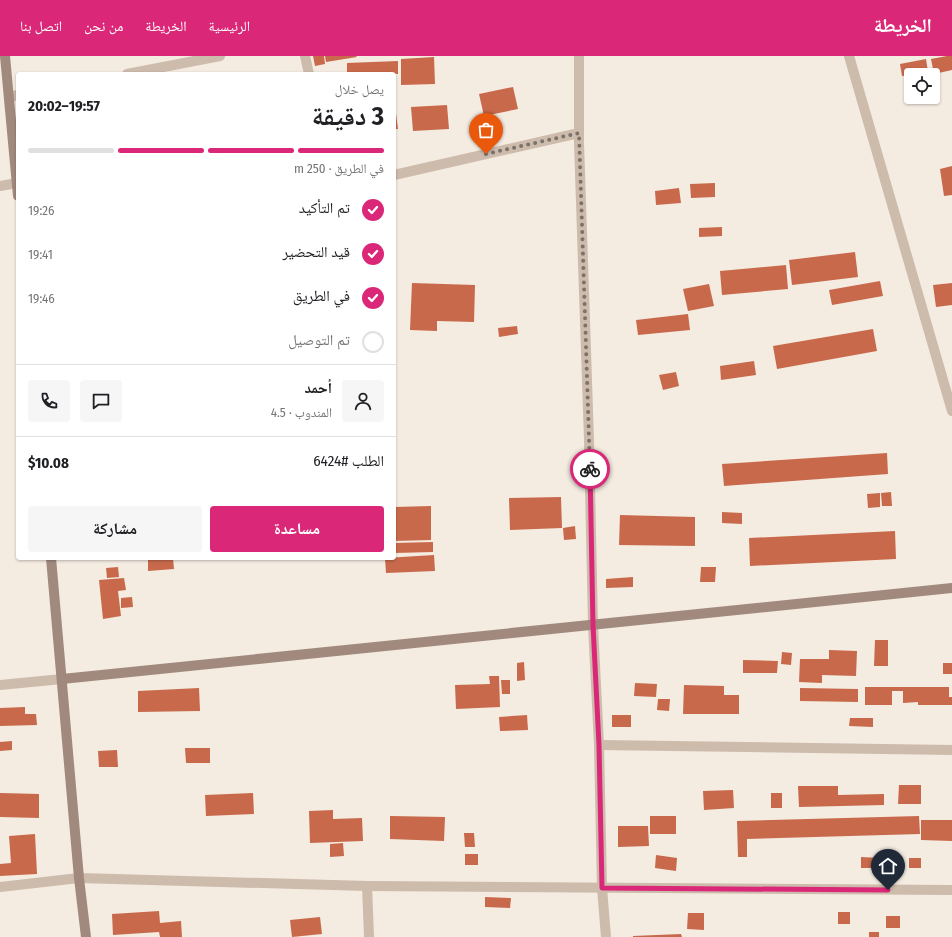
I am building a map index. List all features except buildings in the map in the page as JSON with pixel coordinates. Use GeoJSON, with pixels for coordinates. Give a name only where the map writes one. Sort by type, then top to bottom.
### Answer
{"type":"FeatureCollection","features":[{"type":"Feature","properties":{"kind":"street"},"geometry":{"type":"LineString","coordinates":[[5,56],[16,172]]}},
{"type":"Feature","properties":{"kind":"street"},"geometry":{"type":"LineString","coordinates":[[137,72],[220,56]]}},
{"type":"Feature","properties":{"kind":"street"},"geometry":{"type":"LineString","coordinates":[[305,56],[309,72]]}},
{"type":"Feature","properties":{"kind":"street"},"geometry":{"type":"LineString","coordinates":[[579,56],[579,133],[589,440],[593,625],[599,745],[602,888],[606,937]]}},
{"type":"Feature","properties":{"kind":"street"},"geometry":{"type":"LineString","coordinates":[[849,56],[952,411]]}},
{"type":"Feature","properties":{"kind":"street"},"geometry":{"type":"LineString","coordinates":[[396,175],[579,133]]}},
{"type":"Feature","properties":{"kind":"street"},"geometry":{"type":"LineString","coordinates":[[0,186],[16,183]]}},
{"type":"Feature","properties":{"kind":"street"},"geometry":{"type":"LineString","coordinates":[[51,560],[79,878],[86,937]]}},
{"type":"Feature","properties":{"kind":"street"},"geometry":{"type":"LineString","coordinates":[[0,685],[952,588]]}},
{"type":"Feature","properties":{"kind":"street"},"geometry":{"type":"LineString","coordinates":[[599,745],[952,750]]}},
{"type":"Feature","properties":{"kind":"street"},"geometry":{"type":"LineString","coordinates":[[0,887],[79,878],[367,886],[952,890]]}},
{"type":"Feature","properties":{"kind":"street"},"geometry":{"type":"LineString","coordinates":[[367,886],[369,937]]}},
{"type":"Feature","properties":{"kind":"way so far"},"geometry":{"type":"LineString","coordinates":[[486,154],[579,133],[590,469]]}},
{"type":"Feature","properties":{"kind":"route"},"geometry":{"type":"LineString","coordinates":[[590,469],[593,625],[599,745],[602,888],[888,890]]}}]}
